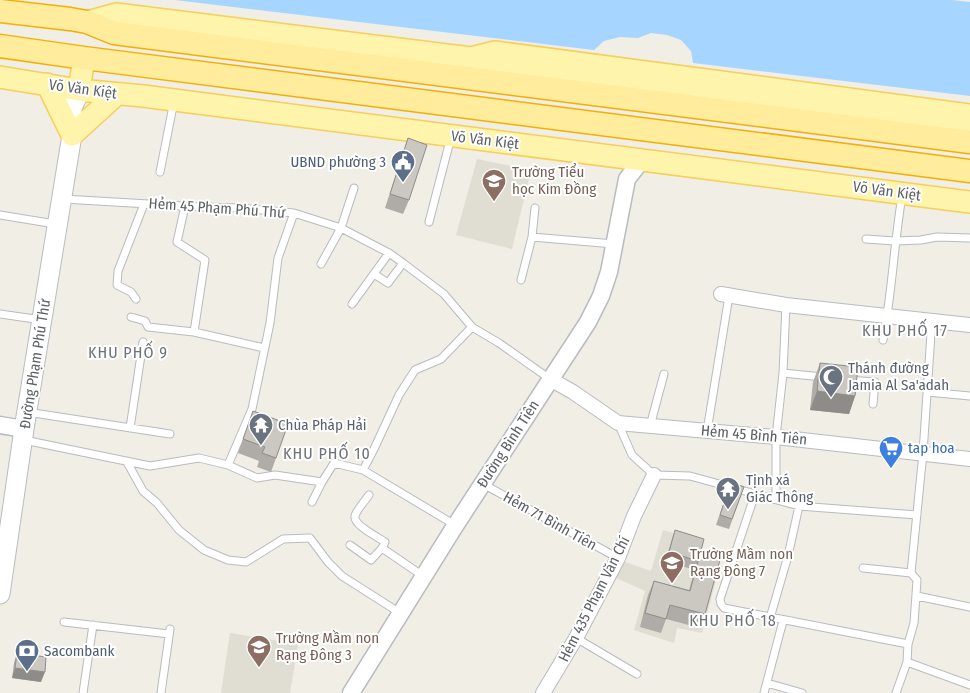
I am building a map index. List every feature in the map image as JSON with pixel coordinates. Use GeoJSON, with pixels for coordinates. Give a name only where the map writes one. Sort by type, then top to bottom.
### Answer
{"type":"FeatureCollection","features":[{"type":"Feature","properties":{"kind":"highway"},"geometry":{"type":"LineString","coordinates":[[0,11],[87,22],[114,33],[970,142]]}},
{"type":"Feature","properties":{"kind":"highway"},"geometry":{"type":"LineString","coordinates":[[84,58],[87,22]]}},
{"type":"Feature","properties":{"kind":"highway","name":"Võ Văn Kiệt"},"geometry":{"type":"LineString","coordinates":[[0,46],[970,171]]}},
{"type":"Feature","properties":{"kind":"main road"},"geometry":{"type":"LineString","coordinates":[[87,22],[116,14],[471,58],[493,68],[970,131]]}},
{"type":"Feature","properties":{"kind":"main road"},"geometry":{"type":"LineString","coordinates":[[471,58],[494,52],[970,115]]}},
{"type":"Feature","properties":{"kind":"main road"},"geometry":{"type":"LineString","coordinates":[[79,93],[84,58]]}},
{"type":"Feature","properties":{"kind":"main road","name":"Võ Văn Kiệt"},"geometry":{"type":"LineString","coordinates":[[0,77],[47,84],[79,93],[117,94],[970,202]]}},
{"type":"Feature","properties":{"kind":"main road"},"geometry":{"type":"LineString","coordinates":[[47,84],[72,135],[117,94]]}},
{"type":"Feature","properties":{"kind":"main road","name":"Đường Phạm Phú Thứ"},"geometry":{"type":"LineString","coordinates":[[0,594],[72,135],[78,127],[82,105],[79,93]]}},
{"type":"Feature","properties":{"kind":"street"},"geometry":{"type":"LineString","coordinates":[[609,156],[627,179]]}},
{"type":"Feature","properties":{"kind":"street","name":"Đường Bình Tiên"},"geometry":{"type":"LineString","coordinates":[[351,693],[455,526],[588,322],[601,296],[609,272],[627,179],[642,160]]}},
{"type":"Feature","properties":{"kind":"street"},"geometry":{"type":"LineString","coordinates":[[725,295],[786,305],[932,319],[970,325]]}},
{"type":"Feature","properties":{"kind":"street","name":"Hẻm 45 Bình Tiên"},"geometry":{"type":"LineString","coordinates":[[550,379],[573,392],[618,423],[776,436],[970,459]]}},
{"type":"Feature","properties":{"kind":"street"},"geometry":{"type":"LineString","coordinates":[[0,425],[25,427]]}},
{"type":"Feature","properties":{"kind":"street","name":"Hẻm 435 Phạm Văn Chí"},"geometry":{"type":"LineString","coordinates":[[543,693],[576,638],[618,558],[634,516],[654,475]]}},
{"type":"Feature","properties":{"kind":"lane"},"geometry":{"type":"LineString","coordinates":[[160,172],[174,101]]}},
{"type":"Feature","properties":{"kind":"lane"},"geometry":{"type":"LineString","coordinates":[[429,222],[452,136]]}},
{"type":"Feature","properties":{"kind":"lane"},"geometry":{"type":"LineString","coordinates":[[321,264],[341,228],[354,188]]}},
{"type":"Feature","properties":{"kind":"lane"},"geometry":{"type":"LineString","coordinates":[[883,340],[888,315],[902,193]]}},
{"type":"Feature","properties":{"kind":"lane","name":"Hẻm 45 Phạm Phú Thứ"},"geometry":{"type":"LineString","coordinates":[[63,199],[241,208],[294,213],[341,228],[403,263],[444,294],[472,327],[499,343],[550,379]]}},
{"type":"Feature","properties":{"kind":"lane"},"geometry":{"type":"LineString","coordinates":[[136,299],[131,292],[117,285],[118,271],[144,204]]}},
{"type":"Feature","properties":{"kind":"lane"},"geometry":{"type":"LineString","coordinates":[[186,206],[177,242],[206,260],[194,332]]}},
{"type":"Feature","properties":{"kind":"lane"},"geometry":{"type":"LineString","coordinates":[[521,280],[532,237],[535,208]]}},
{"type":"Feature","properties":{"kind":"lane"},"geometry":{"type":"LineString","coordinates":[[228,465],[252,409],[270,323],[278,258],[294,213]]}},
{"type":"Feature","properties":{"kind":"lane"},"geometry":{"type":"LineString","coordinates":[[0,215],[58,225]]}},
{"type":"Feature","properties":{"kind":"lane"},"geometry":{"type":"LineString","coordinates":[[532,237],[614,244]]}},
{"type":"Feature","properties":{"kind":"lane"},"geometry":{"type":"LineString","coordinates":[[866,238],[895,241],[937,237],[970,238]]}},
{"type":"Feature","properties":{"kind":"lane"},"geometry":{"type":"LineString","coordinates":[[352,304],[388,253]]}},
{"type":"Feature","properties":{"kind":"lane"},"geometry":{"type":"LineString","coordinates":[[374,274],[388,283],[403,263]]}},
{"type":"Feature","properties":{"kind":"lane"},"geometry":{"type":"LineString","coordinates":[[707,431],[725,295]]}},
{"type":"Feature","properties":{"kind":"lane"},"geometry":{"type":"LineString","coordinates":[[776,498],[776,436],[783,373],[786,305]]}},
{"type":"Feature","properties":{"kind":"lane"},"geometry":{"type":"LineString","coordinates":[[0,314],[42,320]]}},
{"type":"Feature","properties":{"kind":"lane"},"geometry":{"type":"LineString","coordinates":[[132,317],[145,321],[148,328],[194,332],[264,348]]}},
{"type":"Feature","properties":{"kind":"lane"},"geometry":{"type":"LineString","coordinates":[[911,573],[923,453],[932,319]]}},
{"type":"Feature","properties":{"kind":"lane"},"geometry":{"type":"LineString","coordinates":[[363,470],[399,395],[415,370],[441,359],[472,327]]}},
{"type":"Feature","properties":{"kind":"lane"},"geometry":{"type":"LineString","coordinates":[[130,428],[143,342]]}},
{"type":"Feature","properties":{"kind":"lane"},"geometry":{"type":"LineString","coordinates":[[783,373],[829,378]]}},
{"type":"Feature","properties":{"kind":"lane"},"geometry":{"type":"LineString","coordinates":[[650,426],[664,374]]}},
{"type":"Feature","properties":{"kind":"lane"},"geometry":{"type":"LineString","coordinates":[[838,379],[875,382],[873,404]]}},
{"type":"Feature","properties":{"kind":"lane"},"geometry":{"type":"LineString","coordinates":[[927,392],[970,396]]}},
{"type":"Feature","properties":{"kind":"lane"},"geometry":{"type":"LineString","coordinates":[[618,423],[632,455],[654,475],[690,476],[776,498],[799,506],[916,515]]}},
{"type":"Feature","properties":{"kind":"lane"},"geometry":{"type":"LineString","coordinates":[[25,427],[130,428],[170,434]]}},
{"type":"Feature","properties":{"kind":"lane"},"geometry":{"type":"LineString","coordinates":[[25,427],[127,462],[150,466],[199,458],[228,465],[258,478],[275,475],[322,482]]}},
{"type":"Feature","properties":{"kind":"lane"},"geometry":{"type":"LineString","coordinates":[[127,462],[143,490],[157,503],[179,530],[204,550],[228,560],[246,562],[283,540],[310,538],[328,562],[342,576],[400,613]]}},
{"type":"Feature","properties":{"kind":"lane"},"geometry":{"type":"LineString","coordinates":[[312,502],[334,463],[363,470],[455,526]]}},
{"type":"Feature","properties":{"kind":"lane","name":"Hẻm 71 Bình Tiên"},"geometry":{"type":"LineString","coordinates":[[483,484],[618,558]]}},
{"type":"Feature","properties":{"kind":"lane"},"geometry":{"type":"LineString","coordinates":[[755,494],[720,599],[724,608],[908,644]]}},
{"type":"Feature","properties":{"kind":"lane"},"geometry":{"type":"LineString","coordinates":[[350,545],[371,560],[386,542],[359,525],[355,520],[355,515],[369,495]]}},
{"type":"Feature","properties":{"kind":"lane"},"geometry":{"type":"LineString","coordinates":[[770,618],[788,556],[799,506]]}},
{"type":"Feature","properties":{"kind":"lane"},"geometry":{"type":"LineString","coordinates":[[382,548],[424,576]]}},
{"type":"Feature","properties":{"kind":"lane"},"geometry":{"type":"LineString","coordinates":[[863,568],[911,573],[917,580],[914,623],[908,644],[907,662],[896,693]]}},
{"type":"Feature","properties":{"kind":"lane"},"geometry":{"type":"LineString","coordinates":[[917,596],[970,607]]}},
{"type":"Feature","properties":{"kind":"lane"},"geometry":{"type":"LineString","coordinates":[[764,693],[783,621]]}},
{"type":"Feature","properties":{"kind":"lane"},"geometry":{"type":"LineString","coordinates":[[64,622],[170,631],[161,693]]}},
{"type":"Feature","properties":{"kind":"lane"},"geometry":{"type":"LineString","coordinates":[[83,693],[93,625]]}},
{"type":"Feature","properties":{"kind":"lane"},"geometry":{"type":"LineString","coordinates":[[576,638],[637,674]]}},
{"type":"Feature","properties":{"kind":"lane"},"geometry":{"type":"LineString","coordinates":[[907,662],[970,685]]}},
{"type":"Feature","properties":{"kind":"lane"},"geometry":{"type":"LineString","coordinates":[[767,683],[802,693]]}},
{"type":"Feature","properties":{"kind":"shaded area","name":"Trường Tiểu học Kim Đồng"},"geometry":{"type":"Polygon","coordinates":[[[477,159],[531,170],[512,249],[456,235],[477,159]]]}},
{"type":"Feature","properties":{"kind":"shaded area","name":"Trường Mầm non Rạng Đông 7"},"geometry":{"type":"Polygon","coordinates":[[[663,530],[704,542],[699,562],[719,569],[702,633],[677,628],[674,643],[634,630],[645,591],[614,577],[622,561],[651,571],[663,530]]]}},
{"type":"Feature","properties":{"kind":"shaded area","name":"Trường Mầm non Rạng Đông 3"},"geometry":{"type":"Polygon","coordinates":[[[230,633],[298,644],[290,693],[221,693],[230,633]]]}},
{"type":"Feature","properties":{"kind":"water"},"geometry":{"type":"Polygon","coordinates":[[[175,0],[952,0],[970,2],[970,96],[693,63],[691,51],[681,40],[667,35],[651,33],[638,38],[620,37],[604,41],[594,50],[175,0]]]}},
{"type":"Feature","properties":{"kind":"building","name":"UBND phường 3"},"geometry":{"type":"Polygon","coordinates":[[[408,138],[427,145],[409,200],[390,194],[408,138]]]}},
{"type":"Feature","properties":{"kind":"building"},"geometry":{"type":"Polygon","coordinates":[[[820,363],[858,367],[855,396],[817,391],[820,363]]]}},
{"type":"Feature","properties":{"kind":"building"},"geometry":{"type":"Polygon","coordinates":[[[253,411],[288,424],[276,458],[262,453],[265,447],[243,439],[253,411]]]}},
{"type":"Feature","properties":{"kind":"building","name":"Tịnh xá Giác Thông"},"geometry":{"type":"Polygon","coordinates":[[[731,482],[744,487],[732,519],[720,515],[731,482]]]}},
{"type":"Feature","properties":{"kind":"building"},"geometry":{"type":"Polygon","coordinates":[[[675,530],[704,539],[698,561],[669,552],[675,530]]]}},
{"type":"Feature","properties":{"kind":"building"},"geometry":{"type":"Polygon","coordinates":[[[700,554],[720,560],[705,614],[670,605],[666,619],[645,613],[654,581],[690,591],[700,554]]]}},
{"type":"Feature","properties":{"kind":"building"},"geometry":{"type":"Polygon","coordinates":[[[17,653],[46,657],[45,672],[15,668],[17,653]]]}},
{"type":"Feature","properties":{"kind":"place","name":"UBND phường 3"},"geometry":{"type":"Point","coordinates":[403,183]}},
{"type":"Feature","properties":{"kind":"place","name":"Trường Tiểu học Kim Đồng"},"geometry":{"type":"Point","coordinates":[494,202]}},
{"type":"Feature","properties":{"kind":"place","name":"Thánh đường Jamia Al Sa'adah"},"geometry":{"type":"Point","coordinates":[831,398]}},
{"type":"Feature","properties":{"kind":"place","name":"Chùa Pháp Hải"},"geometry":{"type":"Point","coordinates":[261,446]}},
{"type":"Feature","properties":{"kind":"place","name":"tap hoa"},"geometry":{"type":"Point","coordinates":[891,469]}},
{"type":"Feature","properties":{"kind":"place","name":"Tịnh xá Giác Thông"},"geometry":{"type":"Point","coordinates":[728,510]}},
{"type":"Feature","properties":{"kind":"place","name":"Trường Mầm non Rạng Đông 7"},"geometry":{"type":"Point","coordinates":[672,584]}},
{"type":"Feature","properties":{"kind":"place","name":"Trường Mầm non Rạng Đông 3"},"geometry":{"type":"Point","coordinates":[259,668]}},
{"type":"Feature","properties":{"kind":"place","name":"Sacombank"},"geometry":{"type":"Point","coordinates":[27,672]}},
{"type":"Feature","properties":{"kind":"district","name":"KHU PHỐ 17"},"geometry":{"type":"Point","coordinates":[905,330]}},
{"type":"Feature","properties":{"kind":"district","name":"KHU PHỐ 9"},"geometry":{"type":"Point","coordinates":[128,352]}},
{"type":"Feature","properties":{"kind":"district","name":"KHU PHỐ 10"},"geometry":{"type":"Point","coordinates":[327,453]}},
{"type":"Feature","properties":{"kind":"district","name":"KHU PHỐ 18"},"geometry":{"type":"Point","coordinates":[733,620]}}]}
